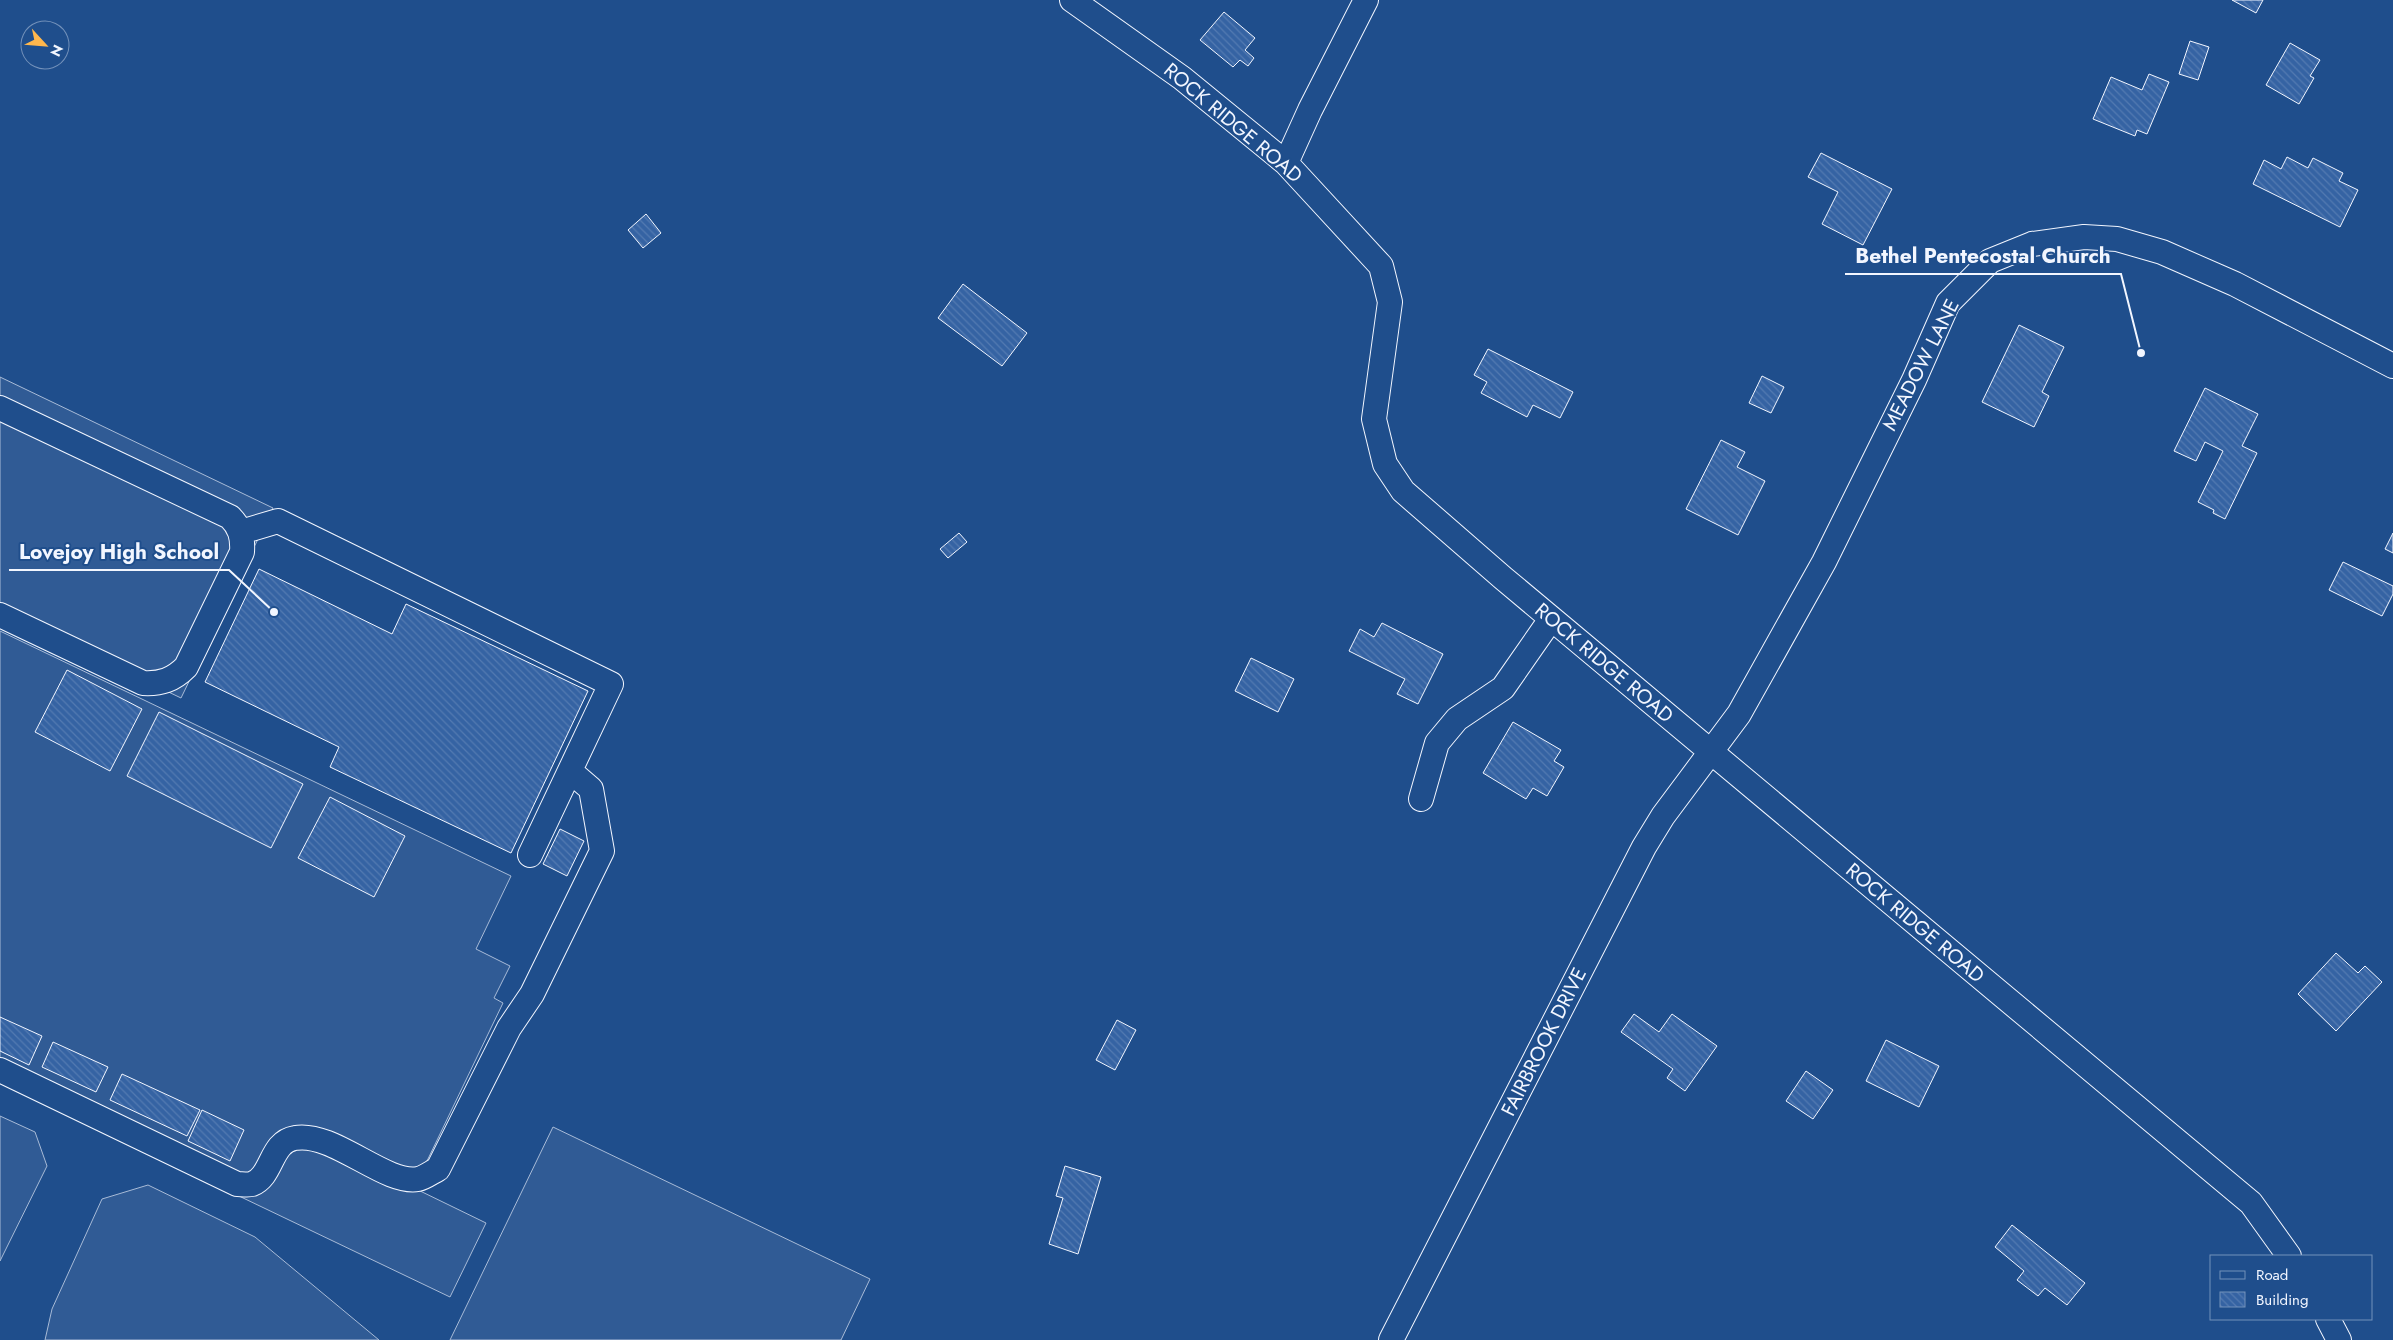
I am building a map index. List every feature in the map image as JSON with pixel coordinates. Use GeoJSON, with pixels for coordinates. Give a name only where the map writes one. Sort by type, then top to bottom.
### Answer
{"type":"FeatureCollection","features":[{"type":"Feature","properties":{"kind":"street","name":"ROCK RIDGE ROAD"},"geometry":{"type":"LineString","coordinates":[[1072,0],[1182,78],[1286,163],[1381,266],[1390,302],[1374,419],[1385,464],[1403,491],[1552,619],[2251,1203],[2288,1255]]}},
{"type":"Feature","properties":{"kind":"street"},"geometry":{"type":"LineString","coordinates":[[1286,163],[1366,0]]}},
{"type":"Feature","properties":{"kind":"street","name":"MEADOW LANE"},"geometry":{"type":"LineString","coordinates":[[1712,753],[1739,714],[1824,562],[1914,380],[1948,303],[1990,261],[2032,244],[2084,237],[2118,239],[2162,252],[2235,284],[2393,366]]}},
{"type":"Feature","properties":{"kind":"street"},"geometry":{"type":"LineString","coordinates":[[0,408],[230,517],[241,532],[242,552],[190,660],[177,676],[167,682],[143,683],[0,615]]}},
{"type":"Feature","properties":{"kind":"street"},"geometry":{"type":"LineString","coordinates":[[241,532],[278,521],[611,684],[530,855]]}},
{"type":"Feature","properties":{"kind":"street"},"geometry":{"type":"LineString","coordinates":[[1421,799],[1437,743],[1457,719],[1503,688],[1552,619]]}},
{"type":"Feature","properties":{"kind":"street","name":"FAIRBROOK DRIVE"},"geometry":{"type":"LineString","coordinates":[[1391,1340],[1644,847],[1663,816],[1712,753]]}},
{"type":"Feature","properties":{"kind":"street"},"geometry":{"type":"LineString","coordinates":[[0,1070],[237,1184],[252,1184],[262,1176],[276,1149],[295,1138],[323,1141],[402,1178],[418,1179],[438,1169],[509,1028],[532,994],[602,851],[591,789],[570,771]]}},
{"type":"Feature","properties":{"kind":"street"},"geometry":{"type":"LineString","coordinates":[[2329,1320],[2339,1340]]}},
{"type":"Feature","properties":{"kind":"shaded area"},"geometry":{"type":"Polygon","coordinates":[[[0,377],[273,508],[181,698],[0,611],[0,377]]]}},
{"type":"Feature","properties":{"kind":"shaded area"},"geometry":{"type":"Polygon","coordinates":[[[0,631],[511,876],[476,949],[510,966],[494,998],[503,1003],[414,1188],[486,1223],[450,1297],[55,1108],[0,1066],[0,631]]]}},
{"type":"Feature","properties":{"kind":"shaded area"},"geometry":{"type":"Polygon","coordinates":[[[0,1116],[35,1132],[47,1166],[0,1261],[0,1116]]]}},
{"type":"Feature","properties":{"kind":"shaded area"},"geometry":{"type":"Polygon","coordinates":[[[553,1127],[870,1279],[841,1340],[450,1340],[553,1127]]]}},
{"type":"Feature","properties":{"kind":"shaded area"},"geometry":{"type":"Polygon","coordinates":[[[148,1185],[255,1237],[379,1340],[45,1340],[52,1309],[102,1199],[148,1185]]]}},
{"type":"Feature","properties":{"kind":"building"},"geometry":{"type":"Polygon","coordinates":[[[2232,0],[2263,0],[2256,13],[2232,0]]]}},
{"type":"Feature","properties":{"kind":"building"},"geometry":{"type":"Polygon","coordinates":[[[1224,12],[1255,38],[1245,50],[1254,58],[1248,66],[1240,60],[1233,67],[1200,40],[1224,12]]]}},
{"type":"Feature","properties":{"kind":"building"},"geometry":{"type":"Polygon","coordinates":[[[2190,41],[2209,47],[2198,80],[2179,74],[2190,41]]]}},
{"type":"Feature","properties":{"kind":"building"},"geometry":{"type":"Polygon","coordinates":[[[2290,43],[2320,60],[2310,76],[2314,78],[2299,104],[2266,85],[2290,43]]]}},
{"type":"Feature","properties":{"kind":"building"},"geometry":{"type":"Polygon","coordinates":[[[2149,74],[2169,82],[2147,134],[2137,130],[2135,136],[2093,119],[2111,77],[2142,90],[2149,74]]]}},
{"type":"Feature","properties":{"kind":"building"},"geometry":{"type":"Polygon","coordinates":[[[1821,153],[1892,189],[1863,245],[1822,224],[1838,192],[1808,177],[1821,153]]]}},
{"type":"Feature","properties":{"kind":"building"},"geometry":{"type":"Polygon","coordinates":[[[2287,157],[2308,168],[2313,158],[2343,173],[2339,181],[2358,190],[2340,227],[2253,184],[2264,160],[2281,169],[2287,157]]]}},
{"type":"Feature","properties":{"kind":"building"},"geometry":{"type":"Polygon","coordinates":[[[646,214],[661,233],[643,248],[628,230],[646,214]]]}},
{"type":"Feature","properties":{"kind":"building"},"geometry":{"type":"Polygon","coordinates":[[[963,284],[1027,333],[1002,366],[938,318],[963,284]]]}},
{"type":"Feature","properties":{"kind":"building"},"geometry":{"type":"Polygon","coordinates":[[[2019,325],[2064,347],[2042,392],[2049,396],[2034,427],[1982,402],[2019,325]]]}},
{"type":"Feature","properties":{"kind":"building"},"geometry":{"type":"Polygon","coordinates":[[[1488,349],[1573,392],[1560,418],[1533,405],[1527,417],[1481,393],[1487,382],[1474,375],[1488,349]]]}},
{"type":"Feature","properties":{"kind":"building"},"geometry":{"type":"Polygon","coordinates":[[[1762,376],[1784,387],[1771,413],[1749,403],[1762,376]]]}},
{"type":"Feature","properties":{"kind":"building"},"geometry":{"type":"Polygon","coordinates":[[[2205,388],[2258,414],[2242,446],[2257,453],[2225,519],[2213,513],[2214,510],[2198,502],[2223,451],[2205,442],[2196,461],[2174,451],[2205,388]]]}},
{"type":"Feature","properties":{"kind":"building"},"geometry":{"type":"Polygon","coordinates":[[[1721,440],[1745,452],[1737,467],[1765,481],[1738,535],[1686,509],[1721,440]]]}},
{"type":"Feature","properties":{"kind":"building"},"geometry":{"type":"Polygon","coordinates":[[[959,533],[967,542],[948,558],[940,549],[959,533]]]}},
{"type":"Feature","properties":{"kind":"building"},"geometry":{"type":"Polygon","coordinates":[[[2393,533],[2393,553],[2385,549],[2393,533]]]}},
{"type":"Feature","properties":{"kind":"building"},"geometry":{"type":"Polygon","coordinates":[[[2343,562],[2393,586],[2393,594],[2382,616],[2329,590],[2343,562]]]}},
{"type":"Feature","properties":{"kind":"building"},"geometry":{"type":"Polygon","coordinates":[[[259,569],[392,634],[406,604],[588,691],[511,853],[330,767],[339,747],[205,682],[259,569]]]}},
{"type":"Feature","properties":{"kind":"building"},"geometry":{"type":"Polygon","coordinates":[[[1382,623],[1443,654],[1418,704],[1397,694],[1405,679],[1349,651],[1360,629],[1374,637],[1382,623]]]}},
{"type":"Feature","properties":{"kind":"building"},"geometry":{"type":"Polygon","coordinates":[[[1251,658],[1294,679],[1278,712],[1235,691],[1251,658]]]}},
{"type":"Feature","properties":{"kind":"building"},"geometry":{"type":"Polygon","coordinates":[[[67,670],[142,709],[110,771],[35,732],[67,670]]]}},
{"type":"Feature","properties":{"kind":"building"},"geometry":{"type":"Polygon","coordinates":[[[159,712],[303,784],[271,848],[127,776],[159,712]]]}},
{"type":"Feature","properties":{"kind":"building"},"geometry":{"type":"Polygon","coordinates":[[[1513,722],[1561,750],[1554,761],[1564,767],[1547,796],[1533,788],[1526,799],[1483,773],[1513,722]]]}},
{"type":"Feature","properties":{"kind":"building"},"geometry":{"type":"Polygon","coordinates":[[[330,797],[405,836],[374,897],[298,858],[330,797]]]}},
{"type":"Feature","properties":{"kind":"building"},"geometry":{"type":"Polygon","coordinates":[[[560,829],[584,841],[567,876],[543,864],[560,829]]]}},
{"type":"Feature","properties":{"kind":"building"},"geometry":{"type":"Polygon","coordinates":[[[2336,953],[2358,973],[2365,966],[2382,982],[2336,1031],[2298,994],[2336,953]]]}},
{"type":"Feature","properties":{"kind":"building"},"geometry":{"type":"Polygon","coordinates":[[[1634,1014],[1659,1032],[1672,1014],[1717,1046],[1685,1091],[1667,1078],[1673,1069],[1621,1032],[1634,1014]]]}},
{"type":"Feature","properties":{"kind":"building"},"geometry":{"type":"Polygon","coordinates":[[[0,1017],[42,1036],[29,1065],[0,1051],[0,1017]]]}},
{"type":"Feature","properties":{"kind":"building"},"geometry":{"type":"Polygon","coordinates":[[[1117,1020],[1136,1030],[1115,1070],[1096,1060],[1117,1020]]]}},
{"type":"Feature","properties":{"kind":"building"},"geometry":{"type":"Polygon","coordinates":[[[1886,1040],[1939,1066],[1919,1107],[1866,1081],[1886,1040]]]}},
{"type":"Feature","properties":{"kind":"building"},"geometry":{"type":"Polygon","coordinates":[[[53,1042],[108,1067],[96,1092],[42,1067],[53,1042]]]}},
{"type":"Feature","properties":{"kind":"building"},"geometry":{"type":"Polygon","coordinates":[[[1806,1071],[1833,1090],[1813,1119],[1786,1101],[1806,1071]]]}},
{"type":"Feature","properties":{"kind":"building"},"geometry":{"type":"Polygon","coordinates":[[[122,1074],[200,1110],[187,1136],[110,1100],[122,1074]]]}},
{"type":"Feature","properties":{"kind":"building"},"geometry":{"type":"Polygon","coordinates":[[[202,1110],[244,1130],[230,1161],[188,1141],[202,1110]]]}},
{"type":"Feature","properties":{"kind":"building"},"geometry":{"type":"Polygon","coordinates":[[[1065,1166],[1101,1177],[1078,1254],[1049,1244],[1063,1198],[1056,1196],[1065,1166]]]}},
{"type":"Feature","properties":{"kind":"building"},"geometry":{"type":"Polygon","coordinates":[[[2012,1225],[2085,1283],[2067,1305],[2045,1288],[2038,1296],[2017,1280],[2024,1271],[1995,1247],[2012,1225]]]}},
{"type":"Feature","properties":{"kind":"place","name":"Bethel Pentecostal Church"},"geometry":{"type":"Point","coordinates":[2141,353]}},
{"type":"Feature","properties":{"kind":"place","name":"Lovejoy High School"},"geometry":{"type":"Point","coordinates":[274,612]}}]}
